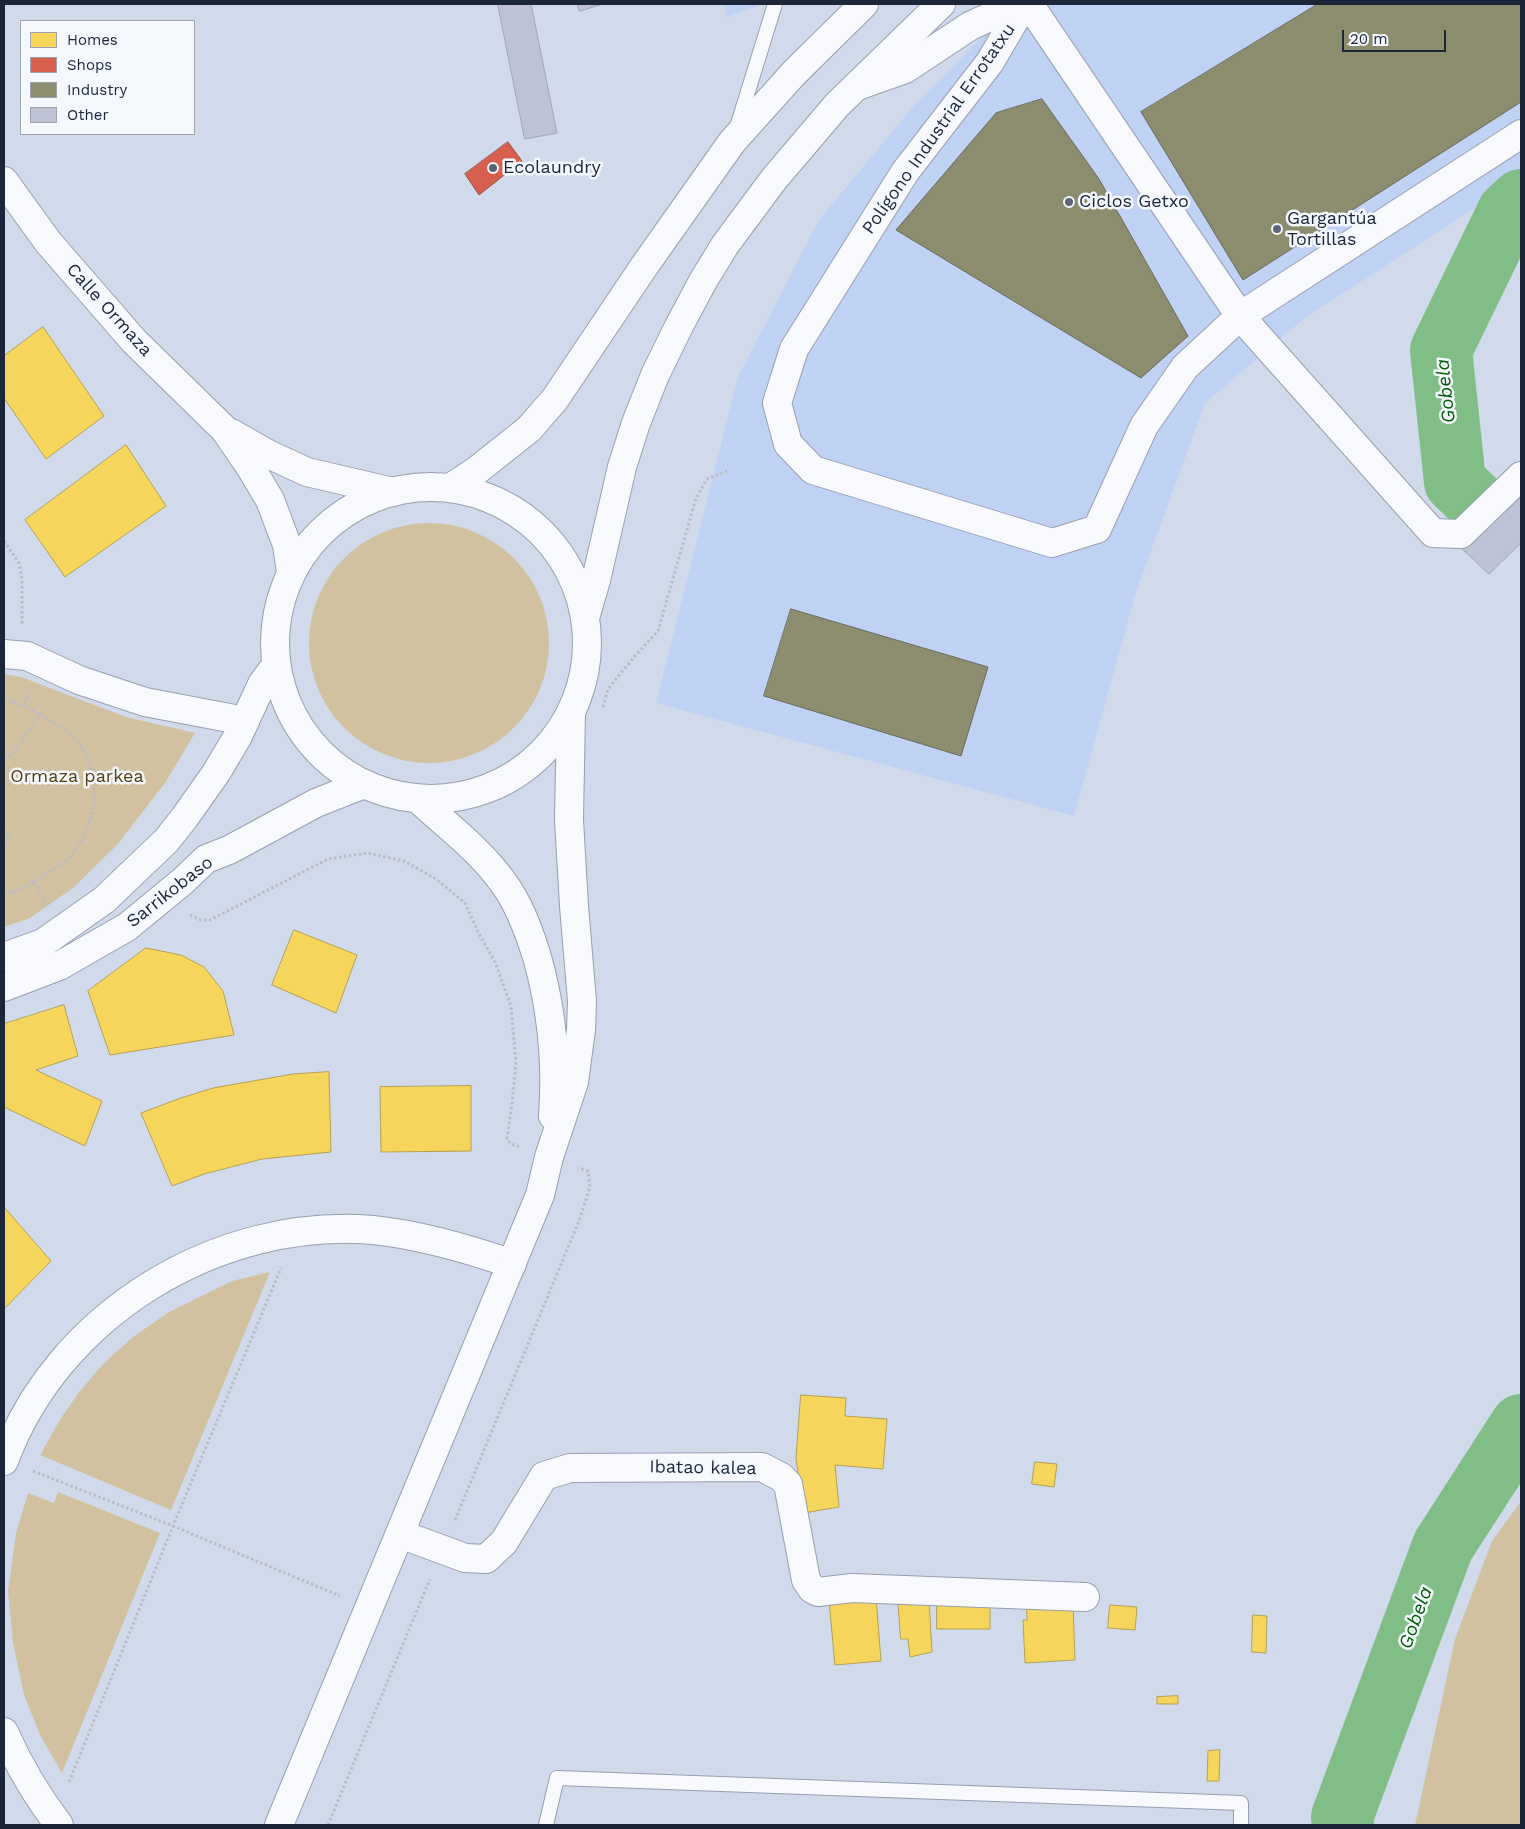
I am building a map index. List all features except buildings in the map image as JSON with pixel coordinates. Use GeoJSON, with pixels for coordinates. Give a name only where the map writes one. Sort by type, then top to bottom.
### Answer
{"type":"FeatureCollection","features":[{"type":"Feature","properties":{"kind":"street"},"geometry":{"type":"LineString","coordinates":[[450,488],[476,471],[529,430],[555,399],[645,265],[732,142],[794,73],[864,4]]}},
{"type":"Feature","properties":{"kind":"street"},"geometry":{"type":"LineString","coordinates":[[585,618],[596,580],[622,467],[636,423],[648,391],[678,326],[702,281],[725,245],[774,180],[837,104],[941,4]]}},
{"type":"Feature","properties":{"kind":"street"},"geometry":{"type":"LineString","coordinates":[[857,86],[905,69],[970,26],[1018,4]]}},
{"type":"Feature","properties":{"kind":"street","name":"Polígono Industrial Errotatxu"},"geometry":{"type":"LineString","coordinates":[[1024,4],[990,62],[905,172],[794,349],[777,403],[788,444],[813,470],[1052,543],[1097,529],[1144,426],[1185,367],[1240,316],[1521,134]]}},
{"type":"Feature","properties":{"kind":"street"},"geometry":{"type":"LineString","coordinates":[[1029,4],[1240,316],[1433,533],[1461,534],[1521,476]]}},
{"type":"Feature","properties":{"kind":"street","name":"Calle Ormaza"},"geometry":{"type":"LineString","coordinates":[[4,181],[48,242],[134,341],[225,430],[270,500],[287,544],[291,573]]}},
{"type":"Feature","properties":{"kind":"street","name":"Calle Ormaza"},"geometry":{"type":"LineString","coordinates":[[225,430],[268,454],[307,472],[393,492]]}},
{"type":"Feature","properties":{"kind":"street"},"geometry":{"type":"LineString","coordinates":[[421,487],[450,488],[482,496],[513,510],[539,531],[560,557],[576,586],[585,618],[587,642],[580,690],[571,712],[555,738],[533,761],[508,779],[479,791],[449,798],[417,798],[390,794],[364,784],[342,771],[322,755],[305,735],[291,713],[282,690],[276,665],[276,618],[291,573],[305,550],[323,530],[344,513],[368,500],[393,492],[421,487]]}},
{"type":"Feature","properties":{"kind":"street"},"geometry":{"type":"LineString","coordinates":[[23,658],[79,680],[145,702],[244,721]]}},
{"type":"Feature","properties":{"kind":"street","name":"Sarrikobaso"},"geometry":{"type":"LineString","coordinates":[[4,957],[43,943],[104,900],[166,841],[216,773],[262,684],[276,665]]}},
{"type":"Feature","properties":{"kind":"street"},"geometry":{"type":"LineString","coordinates":[[278,1825],[370,1608],[540,1195],[549,1157],[574,1082],[581,1030],[582,1002],[569,820],[571,712]]}},
{"type":"Feature","properties":{"kind":"street","name":"Sarrikobaso"},"geometry":{"type":"LineString","coordinates":[[4,987],[59,966],[127,927],[206,860],[229,850],[316,803],[364,784]]}},
{"type":"Feature","properties":{"kind":"street"},"geometry":{"type":"LineString","coordinates":[[417,798],[484,858],[503,882],[519,908],[532,941],[546,989],[552,1028],[555,1091],[549,1157]]}},
{"type":"Feature","properties":{"kind":"street"},"geometry":{"type":"LineString","coordinates":[[16,1465],[20,1424],[43,1387],[69,1354],[98,1324],[132,1298],[167,1275],[205,1257],[246,1243],[296,1233],[329,1230],[371,1230],[414,1235],[468,1249],[512,1264]]}},
{"type":"Feature","properties":{"kind":"street","name":"Ibatao kalea"},"geometry":{"type":"LineString","coordinates":[[400,1534],[465,1558],[486,1559],[504,1542],[544,1476],[570,1468],[762,1467],[781,1477],[788,1484],[806,1580],[812,1589],[818,1592],[852,1588],[1085,1597]]}},
{"type":"Feature","properties":{"kind":"street"},"geometry":{"type":"LineString","coordinates":[[4,1732],[18,1764],[41,1802],[59,1825]]}},
{"type":"Feature","properties":{"kind":"lane"},"geometry":{"type":"LineString","coordinates":[[732,142],[776,4]]}},
{"type":"Feature","properties":{"kind":"lane"},"geometry":{"type":"LineString","coordinates":[[546,1825],[556,1778],[1241,1803],[1241,1825]]}},
{"type":"Feature","properties":{"kind":"path"},"geometry":{"type":"LineString","coordinates":[[601,716],[608,689],[658,631],[696,498],[707,479],[727,471]]}},
{"type":"Feature","properties":{"kind":"path"},"geometry":{"type":"LineString","coordinates":[[4,541],[20,563],[22,579],[24,706]]}},
{"type":"Feature","properties":{"kind":"path"},"geometry":{"type":"LineString","coordinates":[[4,698],[40,714],[80,742],[93,769],[96,798],[86,834],[66,860],[34,882],[11,894],[4,895]]}},
{"type":"Feature","properties":{"kind":"path"},"geometry":{"type":"LineString","coordinates":[[4,760],[12,754],[40,714]]}},
{"type":"Feature","properties":{"kind":"path"},"geometry":{"type":"LineString","coordinates":[[4,828],[8,839],[4,842]]}},
{"type":"Feature","properties":{"kind":"path"},"geometry":{"type":"LineString","coordinates":[[188,914],[202,920],[210,920],[328,859],[367,853],[404,861],[436,879],[465,903],[478,932],[495,962],[511,1006],[516,1063],[507,1139],[511,1144],[588,1171],[590,1187],[572,1239],[328,1825]]}},
{"type":"Feature","properties":{"kind":"path"},"geometry":{"type":"LineString","coordinates":[[68,1782],[296,1233]]}},
{"type":"Feature","properties":{"kind":"path"},"geometry":{"type":"LineString","coordinates":[[16,1465],[173,1526],[370,1608]]}},
{"type":"Feature","properties":{"kind":"shaded area"},"geometry":{"type":"Polygon","coordinates":[[[724,4],[763,4],[727,17],[724,4]]]}},
{"type":"Feature","properties":{"kind":"shaded area"},"geometry":{"type":"Polygon","coordinates":[[[1015,4],[1521,4],[1521,178],[1305,318],[1205,403],[1135,595],[1074,816],[656,703],[738,377],[819,220],[917,102],[1015,4]]]}},
{"type":"Feature","properties":{"kind":"green space"},"geometry":{"type":"Polygon","coordinates":[[[429,523],[452,525],[475,532],[496,543],[514,558],[529,576],[540,597],[547,620],[549,643],[547,666],[540,689],[529,710],[514,728],[496,743],[475,754],[452,761],[429,763],[406,761],[383,754],[362,743],[344,728],[329,710],[318,689],[311,666],[309,643],[311,620],[318,597],[329,576],[344,558],[362,543],[383,532],[406,525],[429,523]]]}},
{"type":"Feature","properties":{"kind":"green space","name":"Ormaza parkea"},"geometry":{"type":"Polygon","coordinates":[[[4,674],[21,677],[126,717],[195,733],[165,783],[117,845],[73,888],[30,918],[4,927],[4,674]]]}},
{"type":"Feature","properties":{"kind":"green space"},"geometry":{"type":"Polygon","coordinates":[[[270,1272],[171,1510],[40,1455],[61,1418],[80,1391],[104,1363],[133,1337],[169,1312],[232,1281],[270,1272]]]}},
{"type":"Feature","properties":{"kind":"green space"},"geometry":{"type":"Polygon","coordinates":[[[58,1492],[160,1533],[62,1773],[40,1735],[24,1695],[13,1643],[8,1591],[16,1533],[28,1493],[54,1503],[58,1492]]]}},
{"type":"Feature","properties":{"kind":"green space"},"geometry":{"type":"Polygon","coordinates":[[[1521,1501],[1521,1825],[1415,1825],[1455,1639],[1492,1541],[1521,1501]]]}},
{"type":"Feature","properties":{"kind":"waterway","name":"Gobela"},"geometry":{"type":"LineString","coordinates":[[1478,504],[1455,482],[1441,350],[1508,212],[1521,200]]}},
{"type":"Feature","properties":{"kind":"waterway","name":"Gobela"},"geometry":{"type":"LineString","coordinates":[[1343,1825],[1342,1817],[1443,1546],[1521,1425]]}},
{"type":"Feature","properties":{"kind":"place","name":"Ecolaundry"},"geometry":{"type":"Point","coordinates":[493,168]}},
{"type":"Feature","properties":{"kind":"place","name":"Ciclos Getxo"},"geometry":{"type":"Point","coordinates":[1069,202]}},
{"type":"Feature","properties":{"kind":"place","name":"Gargantúa Tortillas"},"geometry":{"type":"Point","coordinates":[1277,229]}}]}
